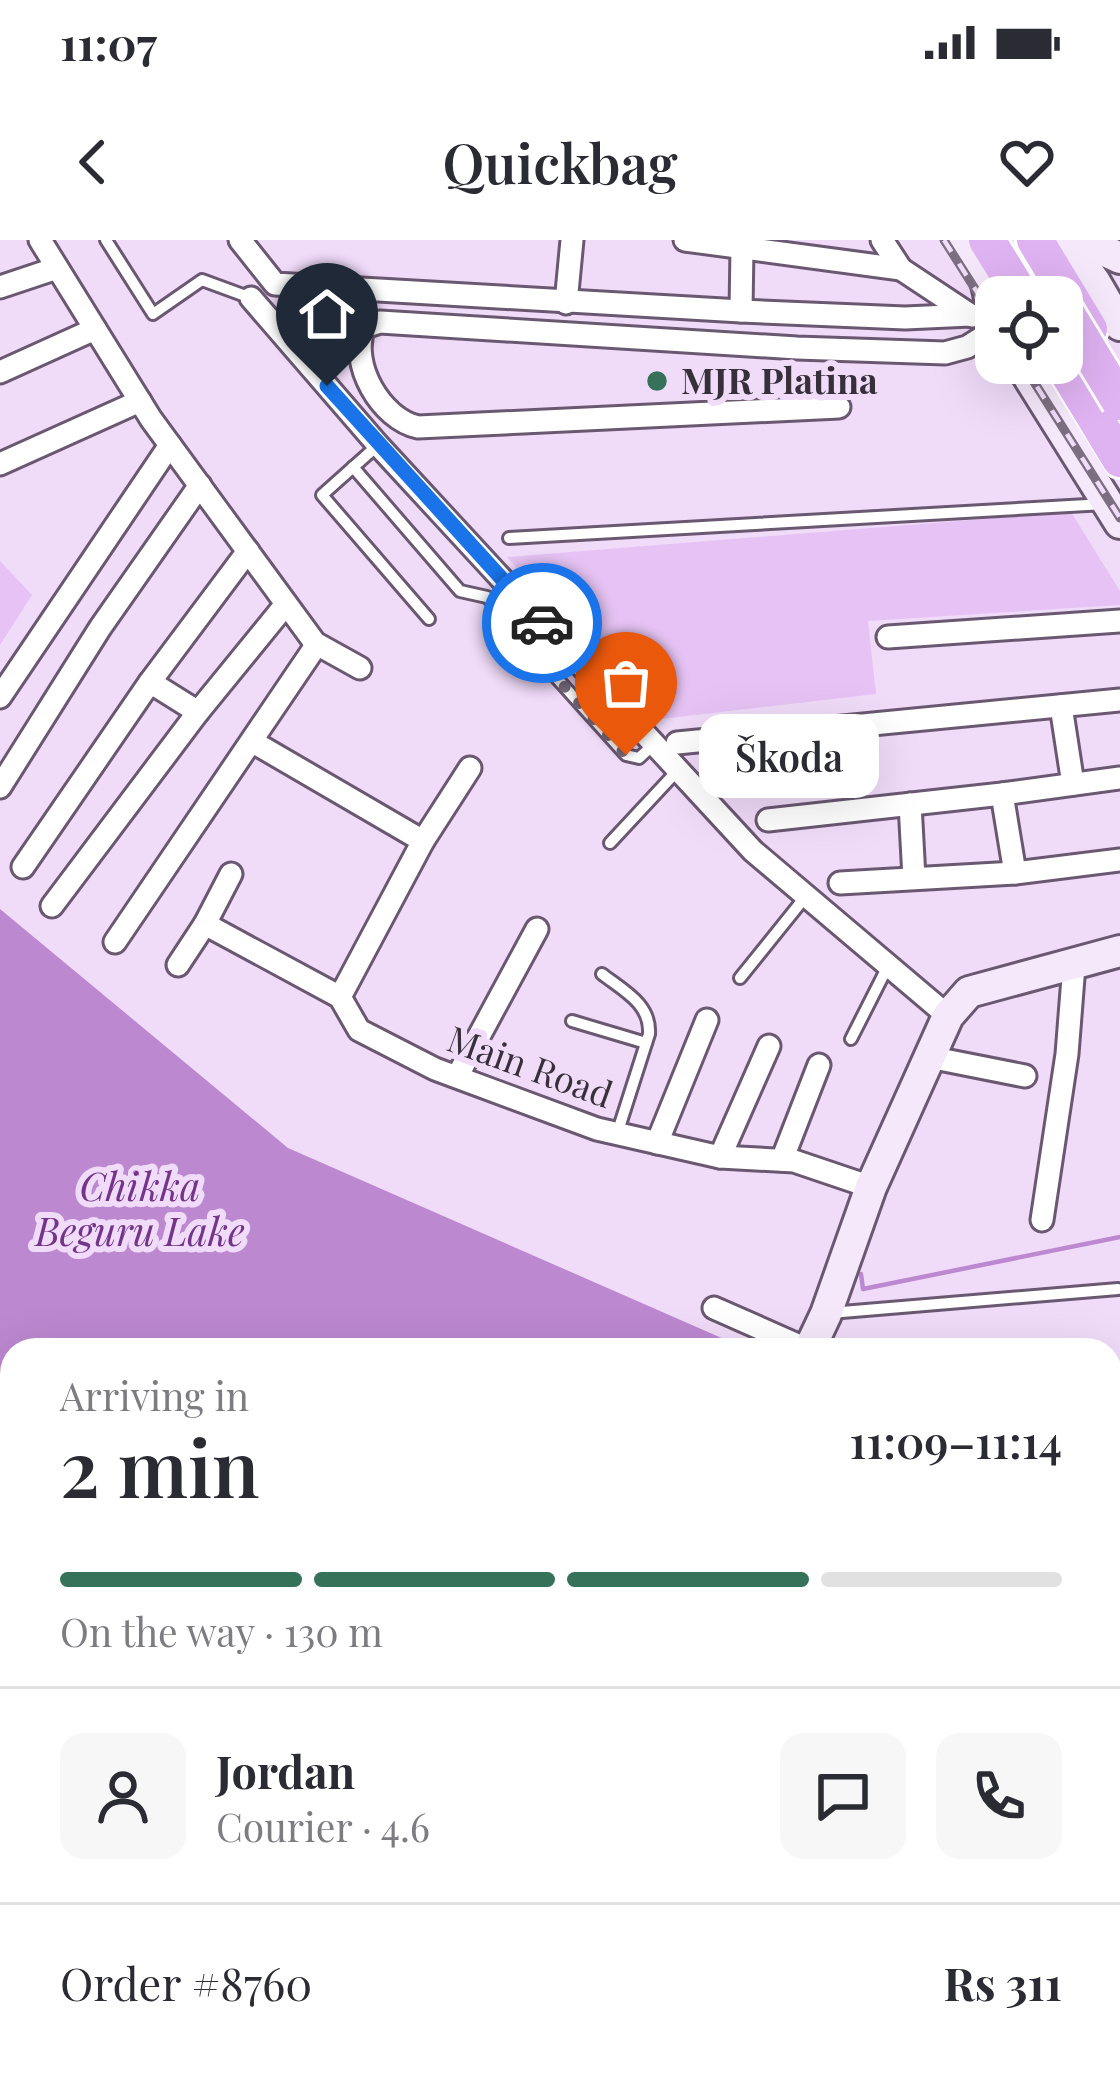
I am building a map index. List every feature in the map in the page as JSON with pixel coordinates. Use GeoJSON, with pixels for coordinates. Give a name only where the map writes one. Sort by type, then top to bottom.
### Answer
{"type":"FeatureCollection","features":[{"type":"Feature","properties":{"kind":"highway"},"geometry":{"type":"LineString","coordinates":[[1000,240],[1050,276]]}},
{"type":"Feature","properties":{"kind":"highway"},"geometry":{"type":"LineString","coordinates":[[1022,240],[1058,276]]}},
{"type":"Feature","properties":{"kind":"highway"},"geometry":{"type":"LineString","coordinates":[[1035,240],[1063,276]]}},
{"type":"Feature","properties":{"kind":"highway"},"geometry":{"type":"LineString","coordinates":[[1083,306],[1120,380]]}},
{"type":"Feature","properties":{"kind":"highway"},"geometry":{"type":"LineString","coordinates":[[1083,309],[1120,402]]}},
{"type":"Feature","properties":{"kind":"highway"},"geometry":{"type":"LineString","coordinates":[[1083,377],[1120,438]]}},
{"type":"Feature","properties":{"kind":"highway"},"geometry":{"type":"LineString","coordinates":[[1075,384],[1120,459]]}},
{"type":"Feature","properties":{"kind":"street"},"geometry":{"type":"LineString","coordinates":[[40,240],[170,445],[315,643],[360,668]]}},
{"type":"Feature","properties":{"kind":"street"},"geometry":{"type":"LineString","coordinates":[[240,240],[274,284],[975,323]]}},
{"type":"Feature","properties":{"kind":"street"},"geometry":{"type":"LineString","coordinates":[[566,303],[572,240]]}},
{"type":"Feature","properties":{"kind":"street"},"geometry":{"type":"LineString","coordinates":[[685,240],[901,268]]}},
{"type":"Feature","properties":{"kind":"street"},"geometry":{"type":"LineString","coordinates":[[882,240],[901,268],[975,315]]}},
{"type":"Feature","properties":{"kind":"street"},"geometry":{"type":"LineString","coordinates":[[963,240],[986,258]]}},
{"type":"Feature","properties":{"kind":"street"},"geometry":{"type":"LineString","coordinates":[[1065,240],[1073,276]]}},
{"type":"Feature","properties":{"kind":"street"},"geometry":{"type":"LineString","coordinates":[[1083,240],[1120,258]]}},
{"type":"Feature","properties":{"kind":"street"},"geometry":{"type":"LineString","coordinates":[[741,311],[742,248]]}},
{"type":"Feature","properties":{"kind":"street"},"geometry":{"type":"LineString","coordinates":[[0,286],[57,268]]}},
{"type":"Feature","properties":{"kind":"street"},"geometry":{"type":"LineString","coordinates":[[251,298],[554,649],[654,744],[753,851],[948,1016]]}},
{"type":"Feature","properties":{"kind":"street"},"geometry":{"type":"LineString","coordinates":[[1083,300],[1120,326]]}},
{"type":"Feature","properties":{"kind":"street"},"geometry":{"type":"LineString","coordinates":[[839,407],[418,427],[403,424],[386,407],[370,383],[358,340],[364,327],[380,322],[945,353],[967,347],[975,339]]}},
{"type":"Feature","properties":{"kind":"street"},"geometry":{"type":"LineString","coordinates":[[0,372],[95,329]]}},
{"type":"Feature","properties":{"kind":"street"},"geometry":{"type":"LineString","coordinates":[[1033,384],[1114,514]]}},
{"type":"Feature","properties":{"kind":"street"},"geometry":{"type":"LineString","coordinates":[[0,464],[140,401]]}},
{"type":"Feature","properties":{"kind":"street"},"geometry":{"type":"LineString","coordinates":[[0,698],[170,445]]}},
{"type":"Feature","properties":{"kind":"street"},"geometry":{"type":"LineString","coordinates":[[0,787],[100,628],[200,485]]}},
{"type":"Feature","properties":{"kind":"street"},"geometry":{"type":"LineString","coordinates":[[23,867],[150,682],[248,551]]}},
{"type":"Feature","properties":{"kind":"street"},"geometry":{"type":"LineString","coordinates":[[52,906],[286,604]]}},
{"type":"Feature","properties":{"kind":"street"},"geometry":{"type":"LineString","coordinates":[[888,637],[1120,621]]}},
{"type":"Feature","properties":{"kind":"street"},"geometry":{"type":"LineString","coordinates":[[115,943],[315,643]]}},
{"type":"Feature","properties":{"kind":"street"},"geometry":{"type":"LineString","coordinates":[[150,682],[198,712]]}},
{"type":"Feature","properties":{"kind":"street"},"geometry":{"type":"LineString","coordinates":[[677,743],[1120,700]]}},
{"type":"Feature","properties":{"kind":"street"},"geometry":{"type":"LineString","coordinates":[[1061,706],[1073,784]]}},
{"type":"Feature","properties":{"kind":"street"},"geometry":{"type":"LineString","coordinates":[[253,742],[423,841]]}},
{"type":"Feature","properties":{"kind":"street"},"geometry":{"type":"LineString","coordinates":[[340,997],[423,841],[470,768]]}},
{"type":"Feature","properties":{"kind":"street"},"geometry":{"type":"LineString","coordinates":[[768,820],[1120,778]]}},
{"type":"Feature","properties":{"kind":"street"},"geometry":{"type":"LineString","coordinates":[[1002,794],[1015,873]]}},
{"type":"Feature","properties":{"kind":"street"},"geometry":{"type":"LineString","coordinates":[[910,804],[914,878]]}},
{"type":"Feature","properties":{"kind":"street"},"geometry":{"type":"LineString","coordinates":[[840,883],[1015,873],[1120,860]]}},
{"type":"Feature","properties":{"kind":"street"},"geometry":{"type":"LineString","coordinates":[[178,965],[231,874]]}},
{"type":"Feature","properties":{"kind":"street","name":"Main Road"},"geometry":{"type":"LineString","coordinates":[[205,924],[340,997],[359,1030],[435,1069],[597,1130],[720,1157],[794,1161],[871,1186]]}},
{"type":"Feature","properties":{"kind":"street"},"geometry":{"type":"LineString","coordinates":[[458,1075],[537,929]]}},
{"type":"Feature","properties":{"kind":"street"},"geometry":{"type":"LineString","coordinates":[[815,1338],[871,1186],[948,1016],[969,992],[1120,951]]}},
{"type":"Feature","properties":{"kind":"street"},"geometry":{"type":"LineString","coordinates":[[1042,1220],[1067,1054],[1074,964]]}},
{"type":"Feature","properties":{"kind":"street"},"geometry":{"type":"LineString","coordinates":[[657,1143],[707,1020]]}},
{"type":"Feature","properties":{"kind":"street"},"geometry":{"type":"LineString","coordinates":[[720,1157],[769,1046]]}},
{"type":"Feature","properties":{"kind":"street"},"geometry":{"type":"LineString","coordinates":[[929,1057],[1025,1076]]}},
{"type":"Feature","properties":{"kind":"street"},"geometry":{"type":"LineString","coordinates":[[782,1160],[819,1065]]}},
{"type":"Feature","properties":{"kind":"street"},"geometry":{"type":"LineString","coordinates":[[713,1308],[782,1338]]}},
{"type":"Feature","properties":{"kind":"lane"},"geometry":{"type":"LineString","coordinates":[[106,240],[153,314],[202,280],[251,298]]}},
{"type":"Feature","properties":{"kind":"lane"},"geometry":{"type":"LineString","coordinates":[[377,445],[322,494],[429,619]]}},
{"type":"Feature","properties":{"kind":"lane"},"geometry":{"type":"LineString","coordinates":[[353,467],[460,591],[487,597],[554,649]]}},
{"type":"Feature","properties":{"kind":"lane"},"geometry":{"type":"LineString","coordinates":[[509,538],[1114,514]]}},
{"type":"Feature","properties":{"kind":"lane"},"geometry":{"type":"LineString","coordinates":[[610,842],[678,770]]}},
{"type":"Feature","properties":{"kind":"lane"},"geometry":{"type":"LineString","coordinates":[[740,978],[806,896]]}},
{"type":"Feature","properties":{"kind":"lane"},"geometry":{"type":"LineString","coordinates":[[851,1039],[888,966]]}},
{"type":"Feature","properties":{"kind":"lane"},"geometry":{"type":"LineString","coordinates":[[602,974],[646,1008],[650,1023],[617,1134]]}},
{"type":"Feature","properties":{"kind":"lane"},"geometry":{"type":"LineString","coordinates":[[572,1021],[646,1043]]}},
{"type":"Feature","properties":{"kind":"lane"},"geometry":{"type":"LineString","coordinates":[[826,1314],[1118,1288]]}},
{"type":"Feature","properties":{"kind":"shaded area"},"geometry":{"type":"Polygon","coordinates":[[[1071,512],[1120,591],[1120,605],[868,621],[876,694],[652,720],[507,557],[1071,512]]]}},
{"type":"Feature","properties":{"kind":"shaded area"},"geometry":{"type":"Polygon","coordinates":[[[0,561],[32,595],[0,645],[0,561]]]}},
{"type":"Feature","properties":{"kind":"water","name":"Chikka Beguru Lake"},"geometry":{"type":"Polygon","coordinates":[[[0,909],[288,1148],[722,1338],[0,1338],[0,909]]]}},
{"type":"Feature","properties":{"kind":"waterway"},"geometry":{"type":"LineString","coordinates":[[861,1274],[863,1289],[1120,1237]]}},
{"type":"Feature","properties":{"kind":"railway"},"geometry":{"type":"LineString","coordinates":[[944,240],[975,289]]}},
{"type":"Feature","properties":{"kind":"railway"},"geometry":{"type":"LineString","coordinates":[[1035,384],[1120,518]]}},
{"type":"Feature","properties":{"kind":"way so far"},"geometry":{"type":"LineString","coordinates":[[542,623],[561,644],[544,664],[626,755]]}},
{"type":"Feature","properties":{"kind":"place","name":"MJR Platina"},"geometry":{"type":"Point","coordinates":[657,381]}},
{"type":"Feature","properties":{"kind":"place","name":"Škoda"},"geometry":{"type":"Point","coordinates":[626,755]}},
{"type":"Feature","properties":{"kind":"route"},"geometry":{"type":"LineString","coordinates":[[327,386],[542,623]]}}]}
